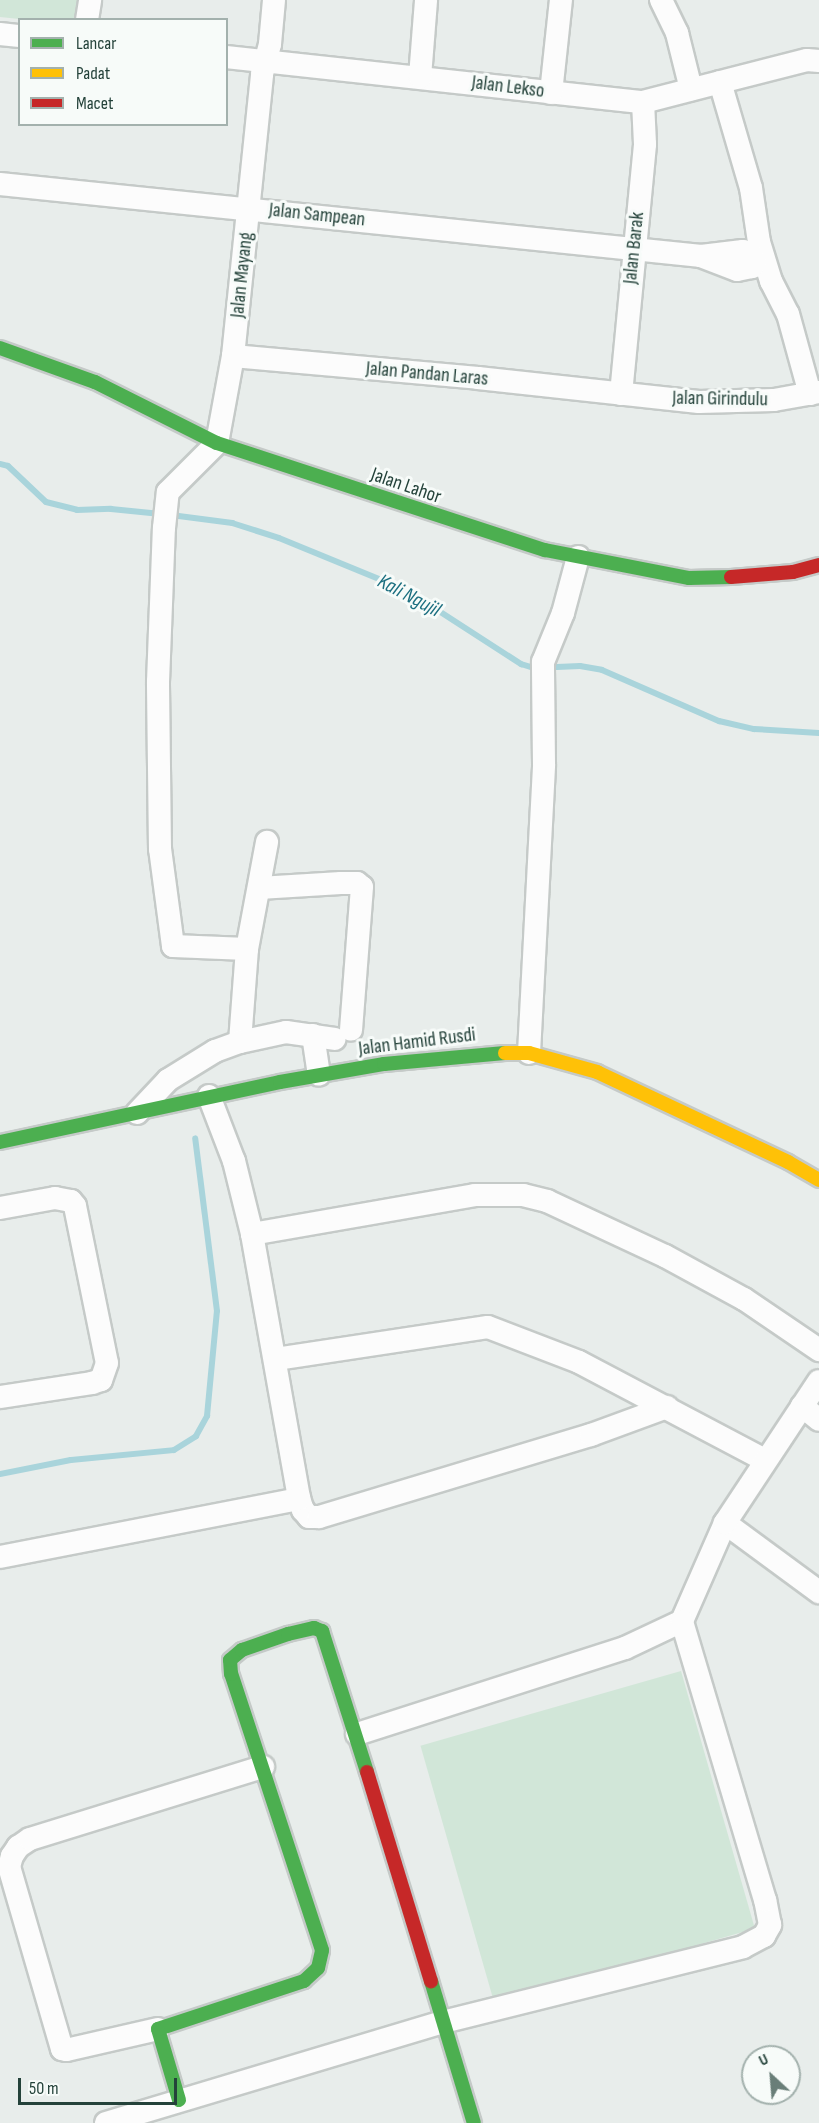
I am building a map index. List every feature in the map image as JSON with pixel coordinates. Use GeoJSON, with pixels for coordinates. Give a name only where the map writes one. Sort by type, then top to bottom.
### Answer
{"type":"FeatureCollection","features":[{"type":"Feature","properties":{"kind":"street"},"geometry":{"type":"LineString","coordinates":[[87,18],[90,0]]}},
{"type":"Feature","properties":{"kind":"street","name":"Jalan Mayang"},"geometry":{"type":"LineString","coordinates":[[218,442],[233,356],[262,74],[267,61],[274,0]]}},
{"type":"Feature","properties":{"kind":"street"},"geometry":{"type":"LineString","coordinates":[[420,77],[426,0]]}},
{"type":"Feature","properties":{"kind":"street"},"geometry":{"type":"LineString","coordinates":[[551,93],[561,0]]}},
{"type":"Feature","properties":{"kind":"street"},"geometry":{"type":"LineString","coordinates":[[661,0],[677,33],[691,89]]}},
{"type":"Feature","properties":{"kind":"street"},"geometry":{"type":"LineString","coordinates":[[0,34],[18,36]]}},
{"type":"Feature","properties":{"kind":"street","name":"Jalan Lekso"},"geometry":{"type":"LineString","coordinates":[[228,57],[643,102],[807,60],[819,61]]}},
{"type":"Feature","properties":{"kind":"street"},"geometry":{"type":"LineString","coordinates":[[720,82],[751,188],[760,262],[788,314],[815,393]]}},
{"type":"Feature","properties":{"kind":"street","name":"Jalan Barak"},"geometry":{"type":"LineString","coordinates":[[621,394],[633,247],[645,144],[643,102]]}},
{"type":"Feature","properties":{"kind":"street","name":"Jalan Sampean"},"geometry":{"type":"LineString","coordinates":[[0,184],[633,247],[701,256],[737,270],[744,270],[760,262]]}},
{"type":"Feature","properties":{"kind":"street","name":"Jalan Lahor"},"geometry":{"type":"LineString","coordinates":[[0,348],[96,382],[218,442],[453,522],[545,550],[689,578],[752,577],[819,565]]}},
{"type":"Feature","properties":{"kind":"street","name":"Jalan Pandan Laras"},"geometry":{"type":"LineString","coordinates":[[233,356],[621,394]]}},
{"type":"Feature","properties":{"kind":"street","name":"Jalan Girindulu"},"geometry":{"type":"LineString","coordinates":[[621,394],[729,403],[815,393]]}},
{"type":"Feature","properties":{"kind":"street"},"geometry":{"type":"LineString","coordinates":[[218,442],[168,492],[164,528],[157,747],[160,849],[173,946],[247,949]]}},
{"type":"Feature","properties":{"kind":"street"},"geometry":{"type":"LineString","coordinates":[[529,1053],[544,764],[543,672],[563,613],[578,557]]}},
{"type":"Feature","properties":{"kind":"street"},"geometry":{"type":"LineString","coordinates":[[240,1042],[247,949],[267,842]]}},
{"type":"Feature","properties":{"kind":"street"},"geometry":{"type":"LineString","coordinates":[[137,1113],[168,1080],[215,1051],[240,1042],[286,1032],[343,1035],[362,887],[357,883],[341,882],[259,888]]}},
{"type":"Feature","properties":{"kind":"street"},"geometry":{"type":"LineString","coordinates":[[313,1035],[319,1075]]}},
{"type":"Feature","properties":{"kind":"street","name":"Jalan Hamid Rusdi"},"geometry":{"type":"LineString","coordinates":[[0,1142],[209,1096],[384,1064],[498,1053],[529,1053],[597,1072],[789,1162],[819,1180]]}},
{"type":"Feature","properties":{"kind":"street"},"geometry":{"type":"LineString","coordinates":[[209,1096],[234,1161],[252,1234],[276,1359],[299,1499],[303,1510],[309,1516],[319,1517],[591,1435],[667,1407]]}},
{"type":"Feature","properties":{"kind":"street"},"geometry":{"type":"LineString","coordinates":[[252,1234],[475,1195],[522,1195],[547,1202],[665,1256],[744,1299],[819,1350]]}},
{"type":"Feature","properties":{"kind":"street"},"geometry":{"type":"LineString","coordinates":[[0,1208],[56,1198],[71,1201],[75,1206],[107,1363],[101,1380],[92,1383],[0,1396]]}},
{"type":"Feature","properties":{"kind":"street"},"geometry":{"type":"LineString","coordinates":[[276,1359],[488,1326],[579,1362],[765,1460]]}},
{"type":"Feature","properties":{"kind":"street"},"geometry":{"type":"LineString","coordinates":[[106,2123],[443,2022],[743,1947],[764,1936],[770,1925],[765,1900],[682,1621],[725,1523],[765,1460],[810,1413],[819,1382]]}},
{"type":"Feature","properties":{"kind":"street"},"geometry":{"type":"LineString","coordinates":[[0,1557],[299,1499]]}},
{"type":"Feature","properties":{"kind":"street"},"geometry":{"type":"LineString","coordinates":[[725,1523],[819,1592]]}},
{"type":"Feature","properties":{"kind":"street"},"geometry":{"type":"LineString","coordinates":[[357,1734],[625,1648],[682,1621]]}},
{"type":"Feature","properties":{"kind":"street"},"geometry":{"type":"LineString","coordinates":[[263,1767],[30,1839],[18,1847],[9,1867],[62,2049],[158,2029],[304,1981],[318,1968],[322,1950],[263,1767],[231,1674],[230,1660],[242,1650],[314,1628],[322,1631],[327,1640],[474,2123]]}},
{"type":"Feature","properties":{"kind":"street"},"geometry":{"type":"LineString","coordinates":[[158,2029],[179,2100]]}},
{"type":"Feature","properties":{"kind":"green space"},"geometry":{"type":"Polygon","coordinates":[[[0,0],[81,0],[79,18],[0,17],[0,0]]]}},
{"type":"Feature","properties":{"kind":"green space"},"geometry":{"type":"Polygon","coordinates":[[[681,1671],[755,1929],[494,2003],[420,1746],[681,1671]]]}},
{"type":"Feature","properties":{"kind":"waterway","name":"Kali Ngujil"},"geometry":{"type":"LineString","coordinates":[[0,464],[8,466],[46,502],[77,510],[111,509],[161,514]]}},
{"type":"Feature","properties":{"kind":"waterway","name":"Kali Ngujil"},"geometry":{"type":"LineString","coordinates":[[171,515],[232,523],[279,538],[408,591],[521,664],[534,668],[580,666],[602,670],[719,721],[754,729],[819,733]]}},
{"type":"Feature","properties":{"kind":"waterway"},"geometry":{"type":"LineString","coordinates":[[0,1474],[71,1460],[174,1450],[196,1436],[207,1416],[217,1311],[195,1138]]}},
{"type":"Feature","properties":{"kind":"traffic: fast"},"geometry":{"type":"LineString","coordinates":[[0,348],[95,382],[217,443],[545,550],[689,578],[731,577]]}},
{"type":"Feature","properties":{"kind":"traffic: fast"},"geometry":{"type":"LineString","coordinates":[[0,1142],[280,1082],[384,1064],[505,1053]]}},
{"type":"Feature","properties":{"kind":"traffic: fast"},"geometry":{"type":"LineString","coordinates":[[179,2100],[158,2029],[304,1981],[318,1968],[322,1950],[231,1674],[230,1660],[242,1650],[288,1634],[314,1628],[322,1631],[367,1772]]}},
{"type":"Feature","properties":{"kind":"traffic: fast"},"geometry":{"type":"LineString","coordinates":[[431,1981],[474,2123]]}},
{"type":"Feature","properties":{"kind":"traffic: slow"},"geometry":{"type":"LineString","coordinates":[[505,1053],[529,1053],[597,1072],[788,1162],[819,1180]]}},
{"type":"Feature","properties":{"kind":"traffic: jam"},"geometry":{"type":"LineString","coordinates":[[731,577],[793,572],[819,565]]}},
{"type":"Feature","properties":{"kind":"traffic: jam"},"geometry":{"type":"LineString","coordinates":[[367,1772],[431,1981]]}}]}
